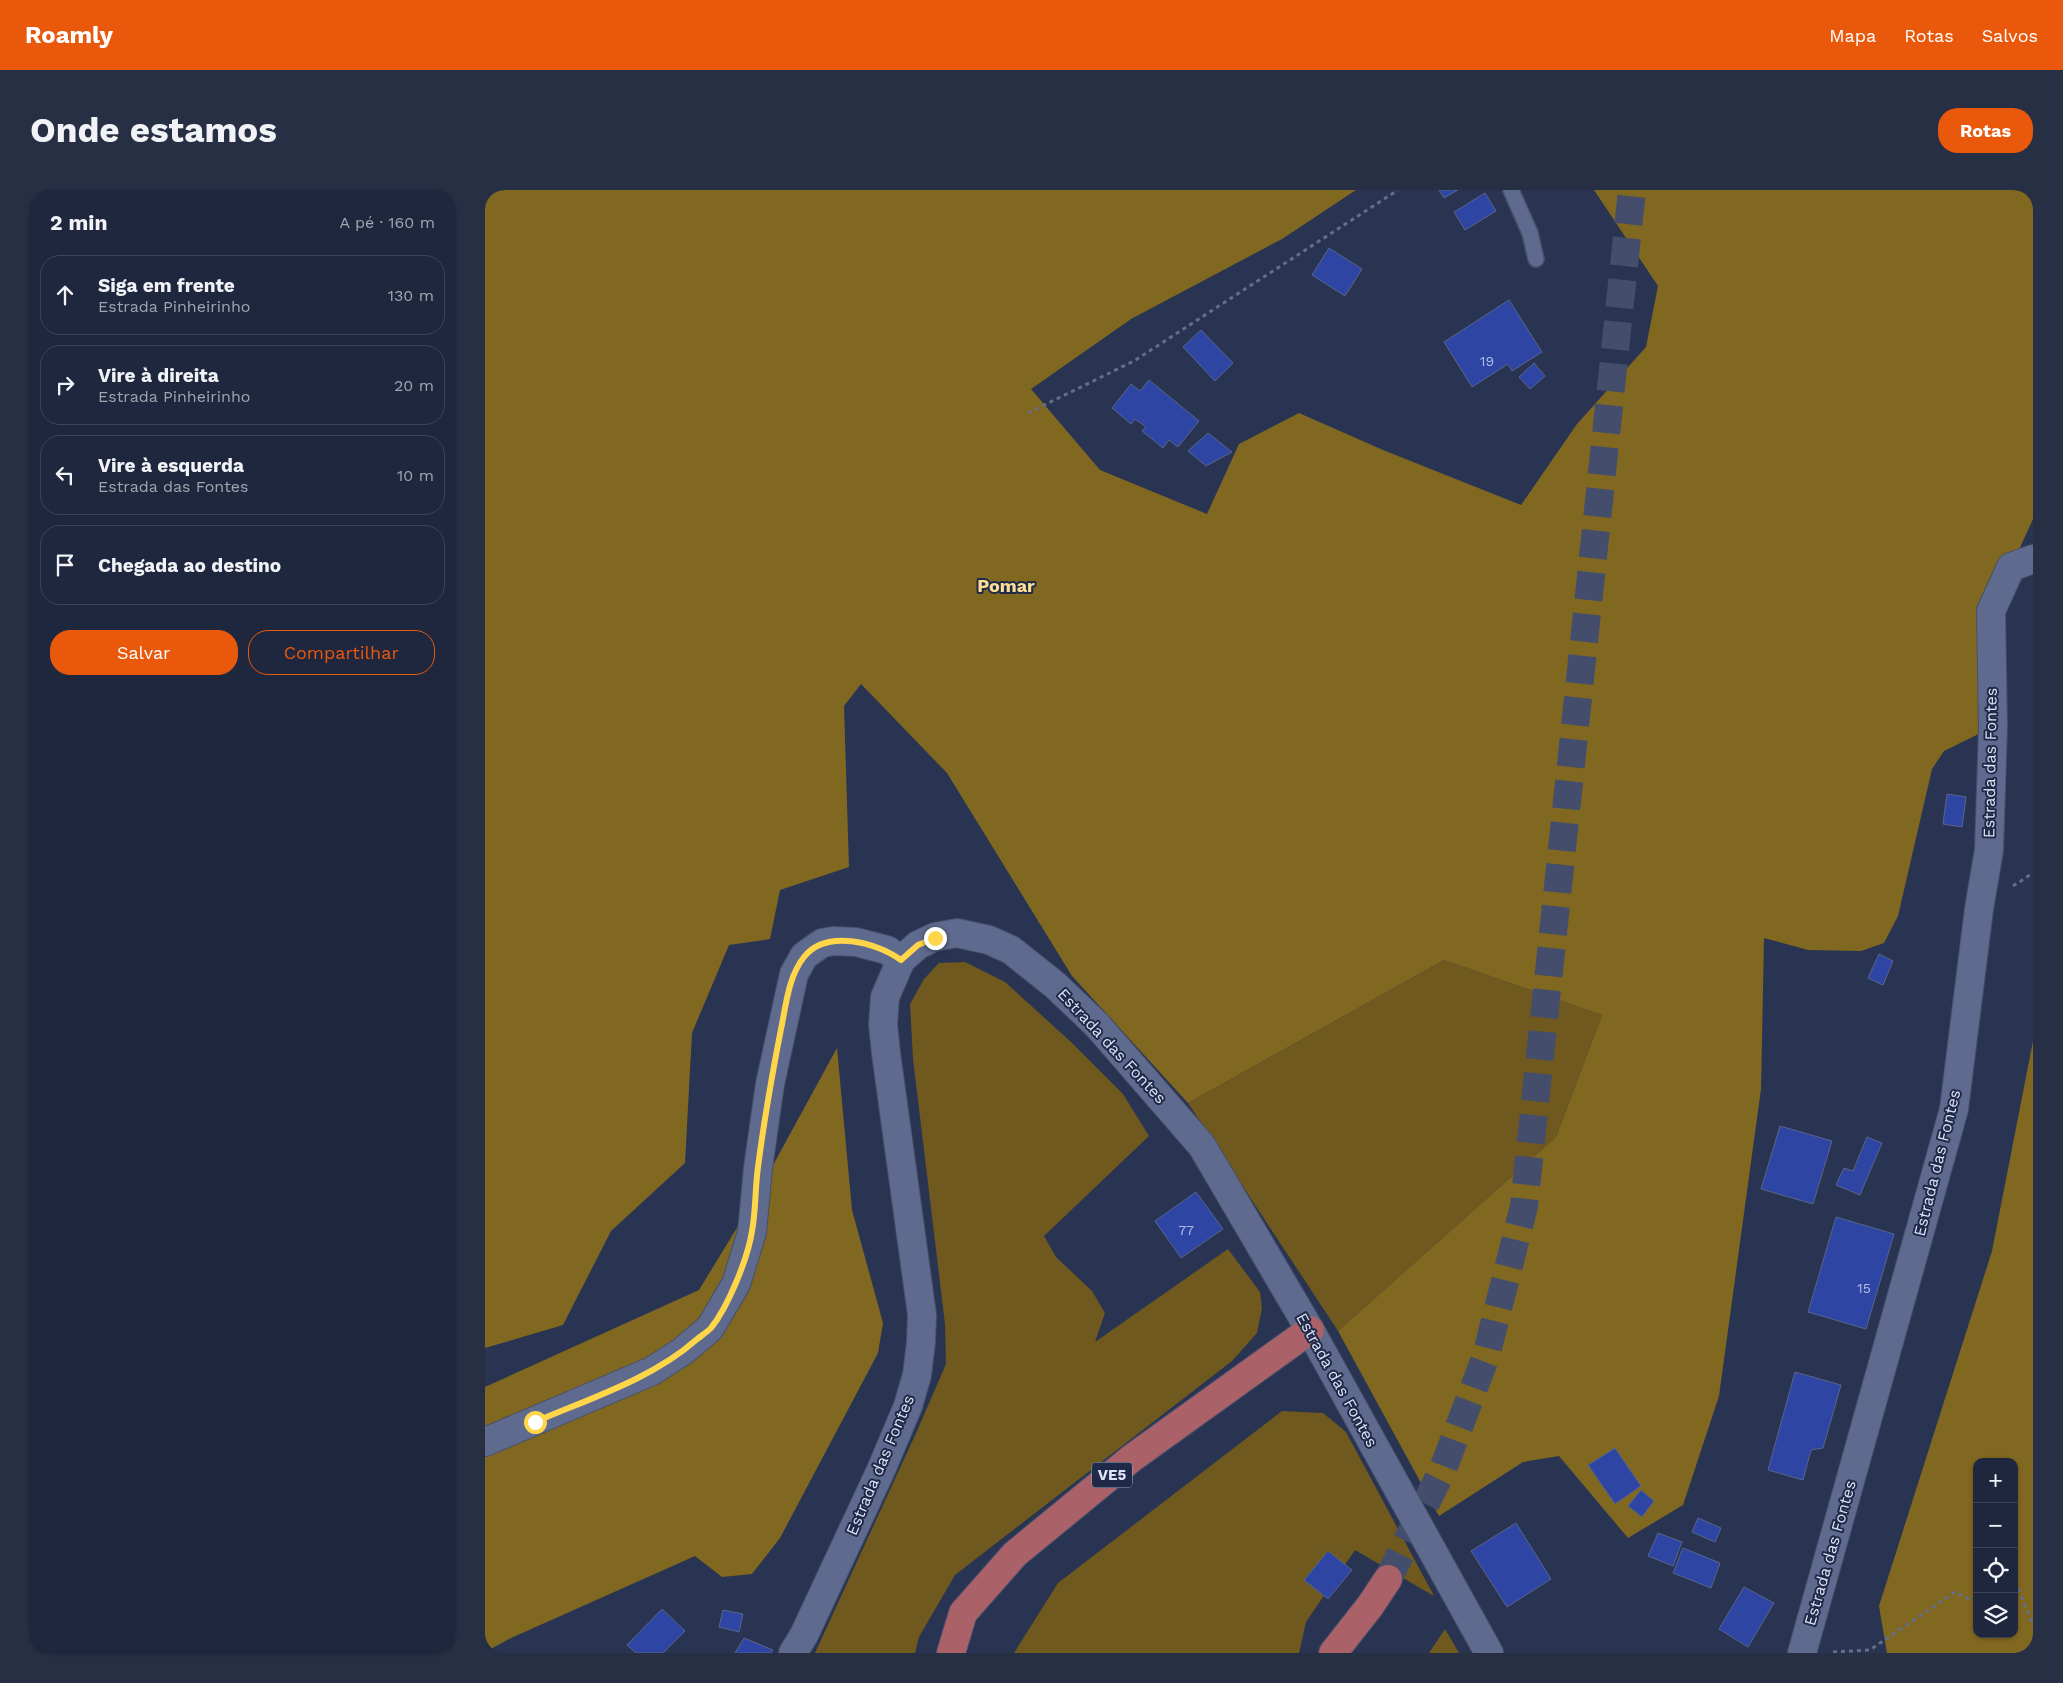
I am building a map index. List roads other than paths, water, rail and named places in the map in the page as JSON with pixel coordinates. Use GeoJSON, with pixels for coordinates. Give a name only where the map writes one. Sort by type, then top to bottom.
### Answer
{"type":"FeatureCollection","features":[{"type":"Feature","properties":{"kind":"main road","name":"VE5"},"geometry":{"type":"LineString","coordinates":[[951,1653],[963,1613],[1015,1554],[1132,1458],[1310,1330]]}},
{"type":"Feature","properties":{"kind":"main road"},"geometry":{"type":"LineString","coordinates":[[1333,1653],[1370,1606],[1388,1579]]}},
{"type":"Feature","properties":{"kind":"main road"},"geometry":{"type":"LineString","coordinates":[[1323,1653],[1370,1606]]}},
{"type":"Feature","properties":{"kind":"main road"},"geometry":{"type":"LineString","coordinates":[[1344,1653],[1370,1606]]}},
{"type":"Feature","properties":{"kind":"main road"},"geometry":{"type":"LineString","coordinates":[[1353,1653],[1370,1606]]}},
{"type":"Feature","properties":{"kind":"street","name":"Estrada das Fontes"},"geometry":{"type":"LineString","coordinates":[[1814,1652],[1954,1109],[1979,909],[1989,850],[1993,727],[1991,611],[2011,567],[2033,560]]}},
{"type":"Feature","properties":{"kind":"street","name":"Estrada das Fontes"},"geometry":{"type":"LineString","coordinates":[[793,1653],[804,1635],[881,1470],[908,1406],[917,1375],[922,1315],[883,1024],[885,998],[901,960],[918,945],[935,938],[957,933],[989,940],[1011,950],[1055,985],[1097,1025],[1202,1146],[1310,1330],[1489,1653]]}},
{"type":"Feature","properties":{"kind":"street"},"geometry":{"type":"LineString","coordinates":[[485,1442],[652,1371],[683,1351],[711,1328],[736,1284],[752,1232],[758,1168],[770,1084],[794,974],[804,956],[822,943],[833,941],[855,942],[887,950],[901,960]]}},
{"type":"Feature","properties":{"kind":"lane"},"geometry":{"type":"LineString","coordinates":[[1511,190],[1530,233],[1536,259]]}},
{"type":"Feature","properties":{"kind":"tunnel"},"geometry":{"type":"LineString","coordinates":[[1388,1579],[1443,1469],[1486,1356],[1524,1206],[1632,190]]}},
{"type":"Feature","properties":{"kind":"district","name":"Pomar"},"geometry":{"type":"Point","coordinates":[1006,585]}}]}
